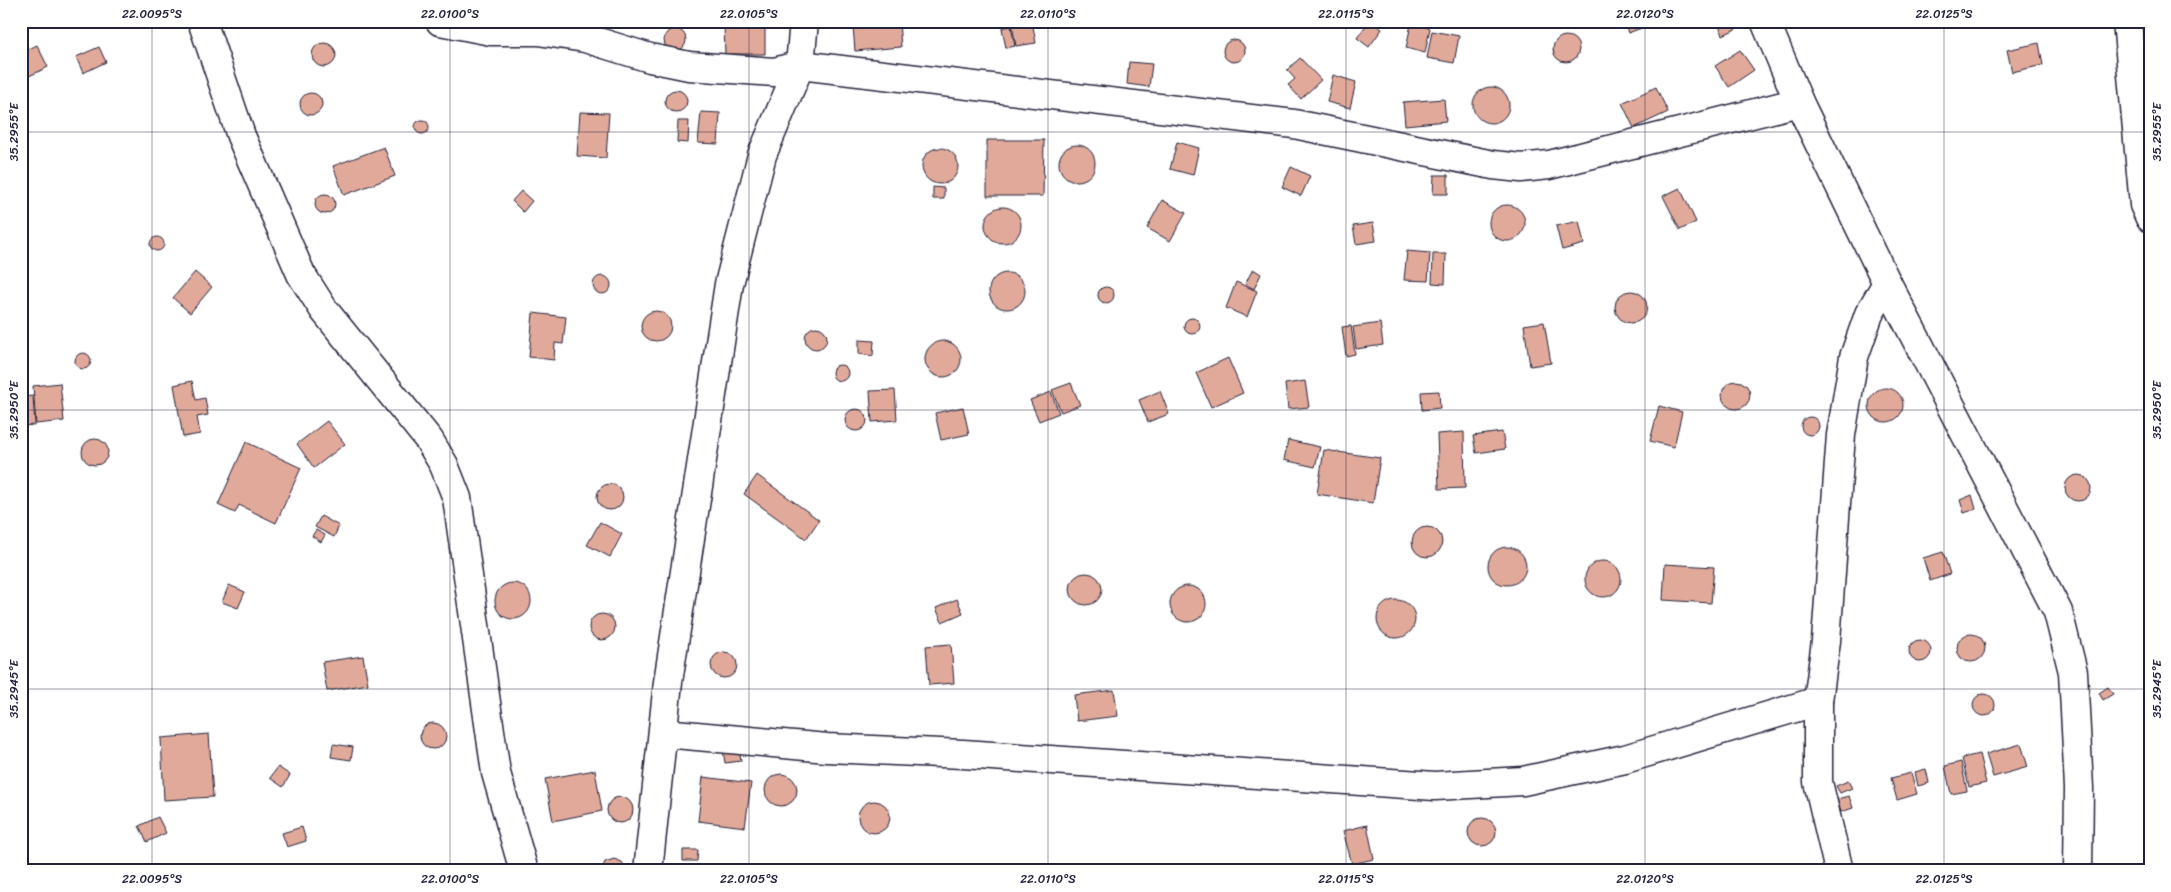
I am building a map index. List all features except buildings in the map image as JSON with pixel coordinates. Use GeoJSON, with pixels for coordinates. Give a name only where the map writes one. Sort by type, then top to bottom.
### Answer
{"type":"FeatureCollection","features":[{"type":"Feature","properties":{"kind":"street"},"geometry":{"type":"LineString","coordinates":[[202,21],[241,136],[301,274],[324,310],[429,440],[444,465],[457,498],[496,773],[524,871]]}},
{"type":"Feature","properties":{"kind":"street"},"geometry":{"type":"LineString","coordinates":[[440,21],[492,31],[538,31],[585,38],[650,58],[689,66],[775,72],[800,65],[1294,124],[1521,168],[1549,164],[1799,102]]}},
{"type":"Feature","properties":{"kind":"street"},"geometry":{"type":"LineString","coordinates":[[648,871],[668,682],[729,284],[762,154],[800,65],[804,21]]}},
{"type":"Feature","properties":{"kind":"street"},"geometry":{"type":"LineString","coordinates":[[1765,21],[1799,102],[1887,283],[2058,612],[2072,672],[2079,788],[2078,871]]}},
{"type":"Feature","properties":{"kind":"street"},"geometry":{"type":"LineString","coordinates":[[2127,21],[2144,205],[2150,218]]}},
{"type":"Feature","properties":{"kind":"street"},"geometry":{"type":"LineString","coordinates":[[1839,871],[1818,782],[1818,701],[1826,641],[1841,435],[1854,357],[1869,314],[1887,283]]}},
{"type":"Feature","properties":{"kind":"street"},"geometry":{"type":"LineString","coordinates":[[664,733],[827,748],[963,754],[1435,786],[1523,781],[1625,759],[1818,701]]}}]}
